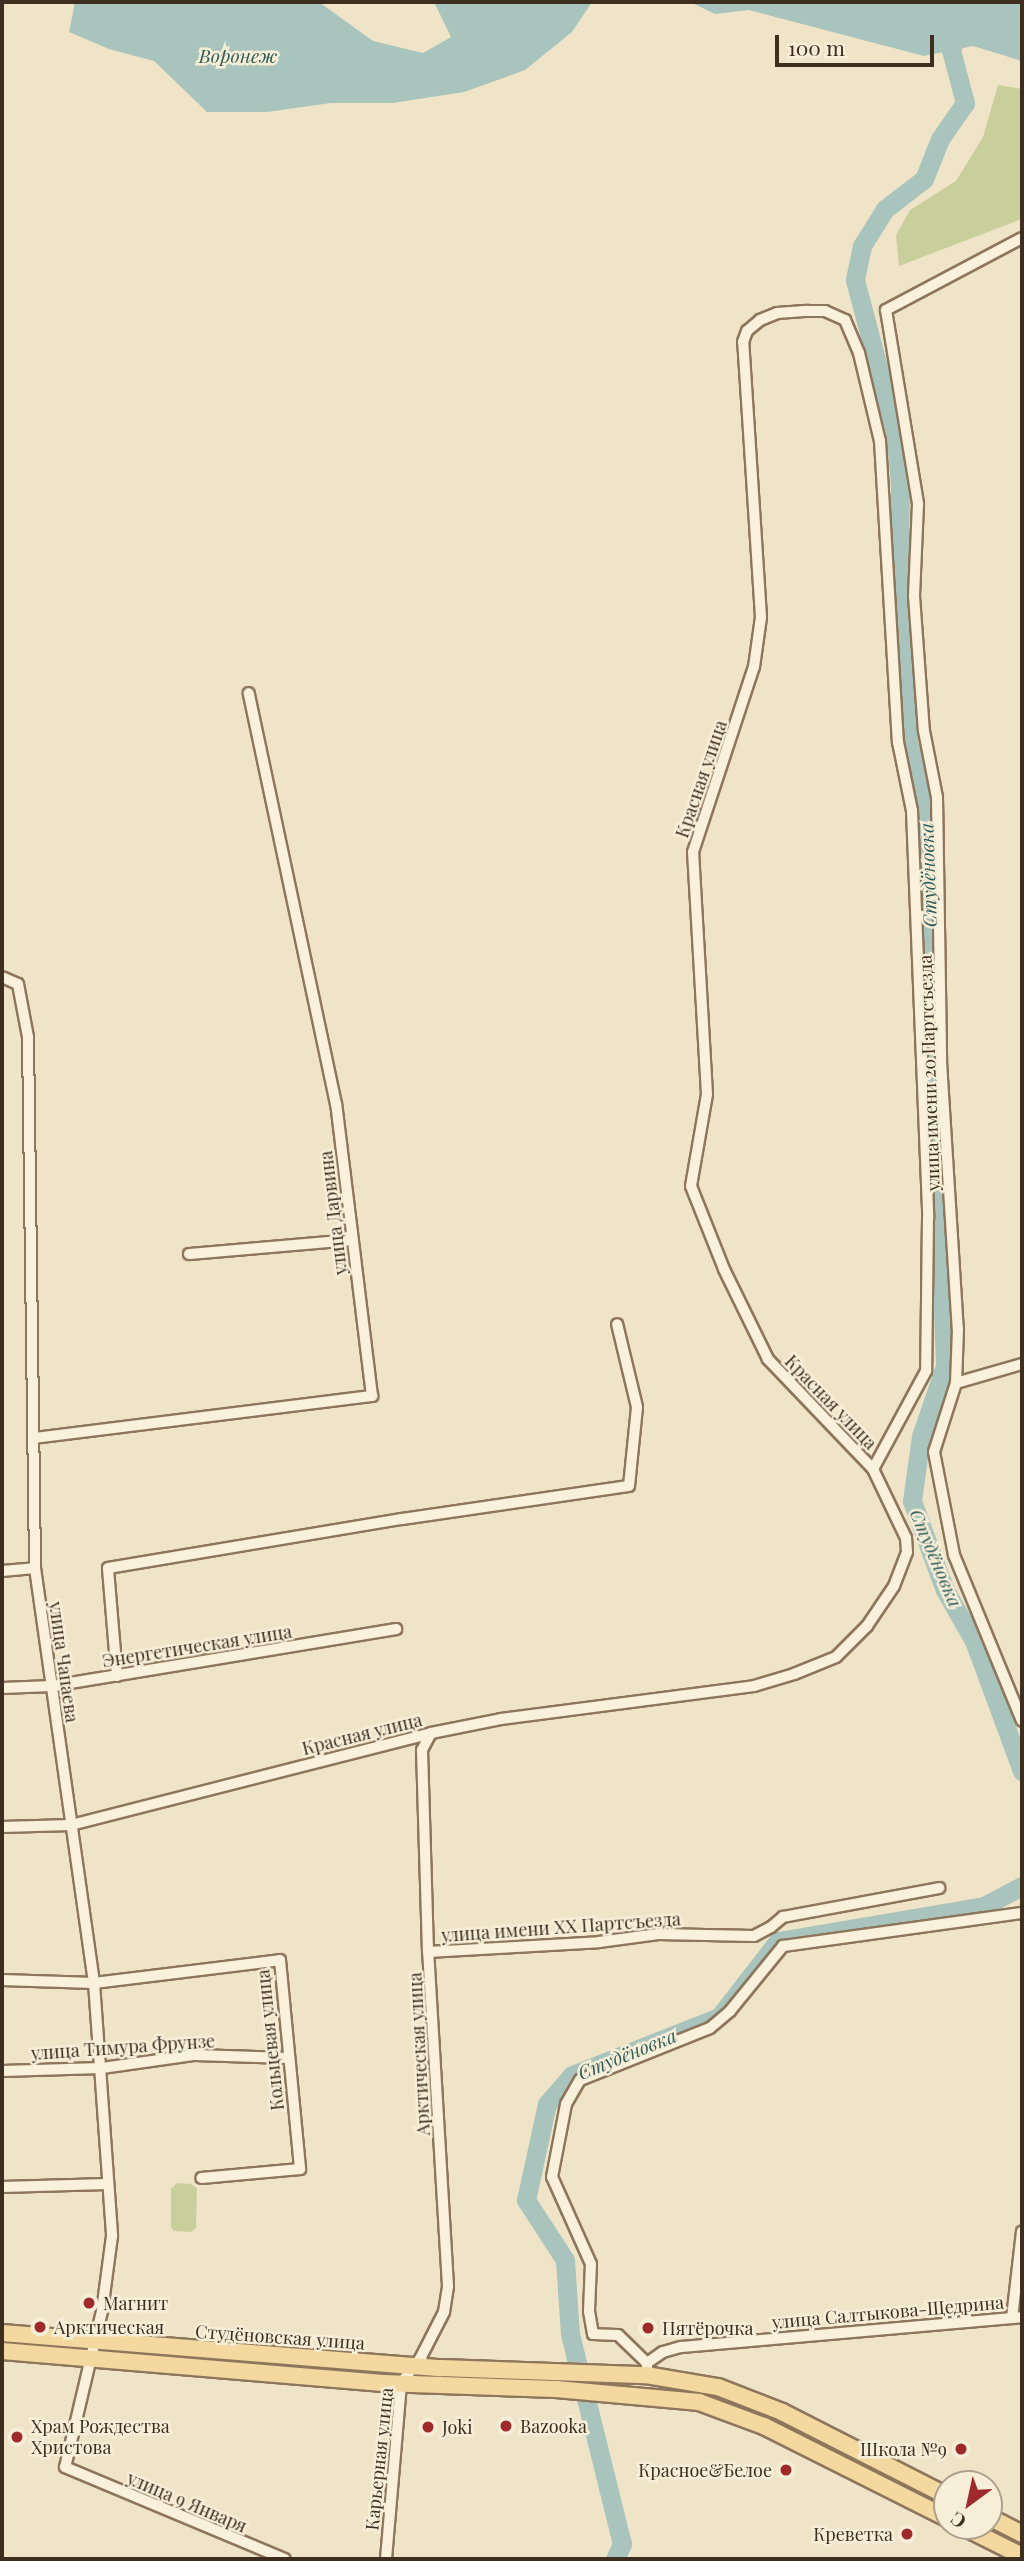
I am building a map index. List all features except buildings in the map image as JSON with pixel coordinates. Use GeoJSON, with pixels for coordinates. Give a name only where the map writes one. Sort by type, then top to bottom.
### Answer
{"type":"FeatureCollection","features":[{"type":"Feature","properties":{"kind":"main road","name":"Студёновская улица"},"geometry":{"type":"LineString","coordinates":[[2,2333],[93,2351],[383,2383],[556,2389],[699,2402],[764,2426],[933,2511]]}},
{"type":"Feature","properties":{"kind":"main road","name":"Студёновская улица"},"geometry":{"type":"LineString","coordinates":[[2,2351],[93,2351],[441,2368],[641,2371]]}},
{"type":"Feature","properties":{"kind":"main road"},"geometry":{"type":"LineString","coordinates":[[383,2383],[393,2378],[393,2373],[384,2364]]}},
{"type":"Feature","properties":{"kind":"main road"},"geometry":{"type":"LineString","coordinates":[[441,2368],[431,2374],[431,2380],[442,2386]]}},
{"type":"Feature","properties":{"kind":"main road"},"geometry":{"type":"LineString","coordinates":[[641,2371],[745,2395],[933,2489]]}},
{"type":"Feature","properties":{"kind":"main road"},"geometry":{"type":"LineString","coordinates":[[1003,2524],[1022,2534]]}},
{"type":"Feature","properties":{"kind":"main road"},"geometry":{"type":"LineString","coordinates":[[990,2540],[1022,2556]]}},
{"type":"Feature","properties":{"kind":"street","name":"улица имени 20 Партсъезда"},"geometry":{"type":"LineString","coordinates":[[1022,238],[886,310],[918,504],[915,610],[924,731],[937,797],[941,1062],[958,1329],[956,1383],[934,1452],[954,1555],[1022,1721]]}},
{"type":"Feature","properties":{"kind":"street","name":"улица имени 20 Партсъезда"},"geometry":{"type":"LineString","coordinates":[[760,320],[777,313],[808,311],[825,312],[845,320],[859,353],[880,441],[898,742],[912,811],[928,1218],[926,1371],[873,1469]]}},
{"type":"Feature","properties":{"kind":"street","name":"Красная улица"},"geometry":{"type":"LineString","coordinates":[[2,1826],[71,1825],[432,1733],[501,1719],[754,1686],[836,1657],[853,1642],[882,1607],[894,1586],[906,1552],[906,1538],[873,1469],[768,1359],[724,1269],[691,1186],[707,1094],[693,852],[754,667],[761,617],[743,342],[747,331],[760,320]]}},
{"type":"Feature","properties":{"kind":"street","name":"улица Дарвина"},"geometry":{"type":"LineString","coordinates":[[34,1438],[372,1396],[336,1104],[249,693]]}},
{"type":"Feature","properties":{"kind":"street","name":"улица Чапаева"},"geometry":{"type":"LineString","coordinates":[[2,977],[18,984],[27,1037],[35,1568],[94,1983],[102,2068],[107,2184],[113,2236],[93,2351]]}},
{"type":"Feature","properties":{"kind":"street"},"geometry":{"type":"LineString","coordinates":[[189,1254],[352,1240]]}},
{"type":"Feature","properties":{"kind":"street"},"geometry":{"type":"LineString","coordinates":[[117,1676],[108,1568],[402,1519],[629,1486],[637,1406],[617,1324]]}},
{"type":"Feature","properties":{"kind":"street"},"geometry":{"type":"LineString","coordinates":[[956,1383],[1022,1364]]}},
{"type":"Feature","properties":{"kind":"street"},"geometry":{"type":"LineString","coordinates":[[2,1571],[35,1568]]}},
{"type":"Feature","properties":{"kind":"street","name":"Энергетическая улица"},"geometry":{"type":"LineString","coordinates":[[2,1688],[52,1686],[396,1629]]}},
{"type":"Feature","properties":{"kind":"street","name":"Арктическая улица"},"geometry":{"type":"LineString","coordinates":[[414,2365],[444,2312],[449,2286],[428,1952],[422,1750],[432,1733]]}},
{"type":"Feature","properties":{"kind":"street","name":"улица имени ХХ Партсъезда"},"geometry":{"type":"LineString","coordinates":[[428,1952],[600,1942],[658,1934],[754,1936],[783,1917],[939,1888]]}},
{"type":"Feature","properties":{"kind":"street"},"geometry":{"type":"LineString","coordinates":[[641,2371],[618,2336],[593,2334],[589,2311],[591,2264],[552,2177],[566,2104],[580,2080],[710,2028],[730,2011],[783,1946],[1022,1913]]}},
{"type":"Feature","properties":{"kind":"street","name":"Кольцевая улица"},"geometry":{"type":"LineString","coordinates":[[2,1980],[94,1983],[280,1960],[300,2169],[201,2178]]}},
{"type":"Feature","properties":{"kind":"street","name":"улица Тимура Фрунзе"},"geometry":{"type":"LineString","coordinates":[[2,2071],[102,2068],[195,2055],[288,2058]]}},
{"type":"Feature","properties":{"kind":"street"},"geometry":{"type":"LineString","coordinates":[[2,2187],[107,2184]]}},
{"type":"Feature","properties":{"kind":"street"},"geometry":{"type":"LineString","coordinates":[[1017,2317],[1022,2232]]}},
{"type":"Feature","properties":{"kind":"street","name":"улица Салтыкова-Щедрина"},"geometry":{"type":"LineString","coordinates":[[641,2371],[663,2352],[681,2347],[809,2333],[1017,2317]]}},
{"type":"Feature","properties":{"kind":"street","name":"улица 9 Января"},"geometry":{"type":"LineString","coordinates":[[93,2351],[65,2467],[285,2559]]}},
{"type":"Feature","properties":{"kind":"street","name":"Карьерная улица"},"geometry":{"type":"LineString","coordinates":[[386,2559],[401,2384],[414,2365]]}},
{"type":"Feature","properties":{"kind":"green space"},"geometry":{"type":"Polygon","coordinates":[[[998,85],[1022,89],[1022,219],[899,266],[896,235],[910,210],[956,181],[983,137],[998,85]]]}},
{"type":"Feature","properties":{"kind":"green space"},"geometry":{"type":"Polygon","coordinates":[[[177,2183],[191,2184],[197,2188],[196,2228],[191,2232],[174,2231],[171,2227],[171,2189],[177,2183]]]}},
{"type":"Feature","properties":{"kind":"water","name":"Воронеж"},"geometry":{"type":"Polygon","coordinates":[[[75,2],[319,2],[373,41],[423,53],[451,37],[434,2],[592,2],[572,32],[525,70],[464,92],[393,103],[331,103],[267,112],[207,112],[154,61],[109,49],[69,32],[75,2]]]}},
{"type":"Feature","properties":{"kind":"water"},"geometry":{"type":"Polygon","coordinates":[[[690,2],[1022,2],[1022,61],[973,46],[924,56],[749,10],[715,14],[690,2]]]}},
{"type":"Feature","properties":{"kind":"waterway","name":"Студёновка"},"geometry":{"type":"LineString","coordinates":[[968,2],[951,50],[965,103],[940,139],[924,179],[885,209],[862,246],[855,280],[895,431],[900,484],[899,552],[908,742],[925,796],[945,1366],[921,1436],[912,1501],[945,1590],[974,1641],[1022,1771]]}},
{"type":"Feature","properties":{"kind":"waterway","name":"Студёновка"},"geometry":{"type":"LineString","coordinates":[[615,2559],[622,2544],[570,2334],[565,2260],[526,2200],[547,2104],[572,2075],[719,2017],[778,1941],[984,1906],[1022,1886]]}},
{"type":"Feature","properties":{"kind":"place","name":"Магнит"},"geometry":{"type":"Point","coordinates":[89,2303]}},
{"type":"Feature","properties":{"kind":"place","name":"Арктическая"},"geometry":{"type":"Point","coordinates":[40,2327]}},
{"type":"Feature","properties":{"kind":"place","name":"Пятёрочка"},"geometry":{"type":"Point","coordinates":[648,2328]}},
{"type":"Feature","properties":{"kind":"place","name":"Bazooka"},"geometry":{"type":"Point","coordinates":[506,2426]}},
{"type":"Feature","properties":{"kind":"place","name":"Joki"},"geometry":{"type":"Point","coordinates":[428,2427]}},
{"type":"Feature","properties":{"kind":"place","name":"Храм Рождества Христова"},"geometry":{"type":"Point","coordinates":[17,2437]}},
{"type":"Feature","properties":{"kind":"place","name":"Школа №9"},"geometry":{"type":"Point","coordinates":[961,2449]}},
{"type":"Feature","properties":{"kind":"place","name":"Красное&Белое"},"geometry":{"type":"Point","coordinates":[786,2470]}},
{"type":"Feature","properties":{"kind":"place","name":"Креветка"},"geometry":{"type":"Point","coordinates":[907,2534]}}]}
